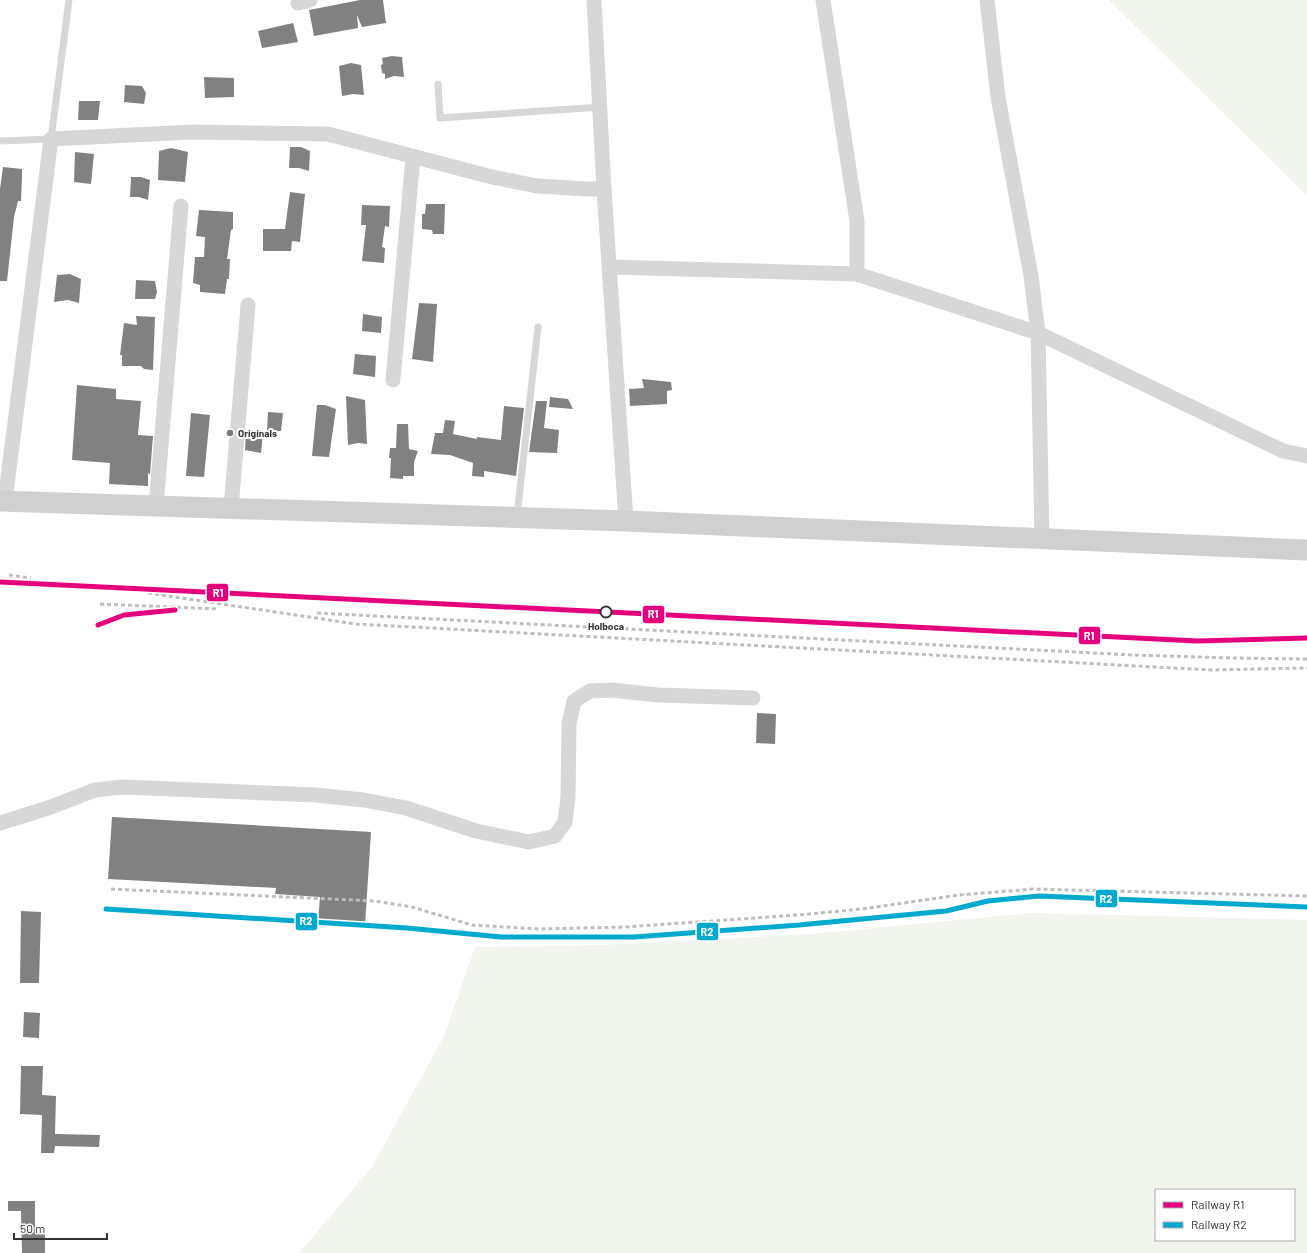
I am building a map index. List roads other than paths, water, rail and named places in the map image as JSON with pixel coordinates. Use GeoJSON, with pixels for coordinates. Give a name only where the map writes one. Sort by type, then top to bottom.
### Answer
{"type":"FeatureCollection","features":[{"type":"Feature","properties":{"kind":"main road"},"geometry":{"type":"LineString","coordinates":[[3,501],[626,521],[1307,550]]}},
{"type":"Feature","properties":{"kind":"street"},"geometry":{"type":"LineString","coordinates":[[594,0],[601,107],[604,188],[626,521]]}},
{"type":"Feature","properties":{"kind":"street"},"geometry":{"type":"LineString","coordinates":[[823,0],[857,221],[857,274]]}},
{"type":"Feature","properties":{"kind":"street"},"geometry":{"type":"LineString","coordinates":[[987,0],[998,98],[1031,276],[1038,333],[1042,538]]}},
{"type":"Feature","properties":{"kind":"street"},"geometry":{"type":"LineString","coordinates":[[3,501],[9,470],[51,139],[192,132],[328,134],[371,144],[413,157],[492,177],[537,186],[586,189],[604,188]]}},
{"type":"Feature","properties":{"kind":"street"},"geometry":{"type":"LineString","coordinates":[[392,380],[413,157]]}},
{"type":"Feature","properties":{"kind":"street"},"geometry":{"type":"LineString","coordinates":[[156,506],[181,206]]}},
{"type":"Feature","properties":{"kind":"street"},"geometry":{"type":"LineString","coordinates":[[610,267],[857,274],[1038,333],[1283,451],[1307,456]]}},
{"type":"Feature","properties":{"kind":"street"},"geometry":{"type":"LineString","coordinates":[[231,508],[248,305]]}},
{"type":"Feature","properties":{"kind":"street"},"geometry":{"type":"LineString","coordinates":[[0,823],[42,810],[95,790],[123,787],[316,795],[364,800],[406,808],[476,830],[529,842],[555,836],[565,822],[568,797],[569,724],[574,701],[590,691],[611,690],[658,695],[753,698]]}},
{"type":"Feature","properties":{"kind":"lane"},"geometry":{"type":"LineString","coordinates":[[0,141],[51,139],[70,0]]}},
{"type":"Feature","properties":{"kind":"lane"},"geometry":{"type":"LineString","coordinates":[[438,84],[440,118],[601,107]]}},
{"type":"Feature","properties":{"kind":"lane"},"geometry":{"type":"LineString","coordinates":[[516,518],[538,327]]}},
{"type":"Feature","properties":{"kind":"railway"},"geometry":{"type":"LineString","coordinates":[[9,575],[31,578]]}},
{"type":"Feature","properties":{"kind":"railway"},"geometry":{"type":"LineString","coordinates":[[0,582],[1197,641],[1307,638]]}},
{"type":"Feature","properties":{"kind":"railway"},"geometry":{"type":"LineString","coordinates":[[148,593],[356,624],[1211,670],[1307,668]]}},
{"type":"Feature","properties":{"kind":"railway"},"geometry":{"type":"LineString","coordinates":[[100,604],[219,609]]}},
{"type":"Feature","properties":{"kind":"railway"},"geometry":{"type":"LineString","coordinates":[[98,625],[124,615],[159,611]]}},
{"type":"Feature","properties":{"kind":"railway"},"geometry":{"type":"LineString","coordinates":[[317,613],[1133,655],[1307,659]]}},
{"type":"Feature","properties":{"kind":"railway"},"geometry":{"type":"LineString","coordinates":[[111,889],[375,901],[412,907],[472,925],[538,929],[625,927],[798,915],[862,909],[959,895],[1034,889],[1307,896]]}},
{"type":"Feature","properties":{"kind":"railway"},"geometry":{"type":"LineString","coordinates":[[106,909],[407,928],[501,937],[634,937],[799,925],[946,911],[988,901],[1039,896],[1307,907]]}},
{"type":"Feature","properties":{"kind":"rail line","name":"R1"},"geometry":{"type":"LineString","coordinates":[[0,582],[1197,641],[1307,638]]}},
{"type":"Feature","properties":{"kind":"rail line","name":"R1"},"geometry":{"type":"LineString","coordinates":[[98,625],[124,615],[175,610]]}},
{"type":"Feature","properties":{"kind":"rail line","name":"R2"},"geometry":{"type":"LineString","coordinates":[[106,909],[407,928],[501,937],[634,937],[799,925],[946,911],[988,901],[1039,896],[1307,907]]}},
{"type":"Feature","properties":{"kind":"place","name":"Originals"},"geometry":{"type":"Point","coordinates":[230,433]}},
{"type":"Feature","properties":{"kind":"place","name":"Holboca"},"geometry":{"type":"Point","coordinates":[606,612]}}]}
